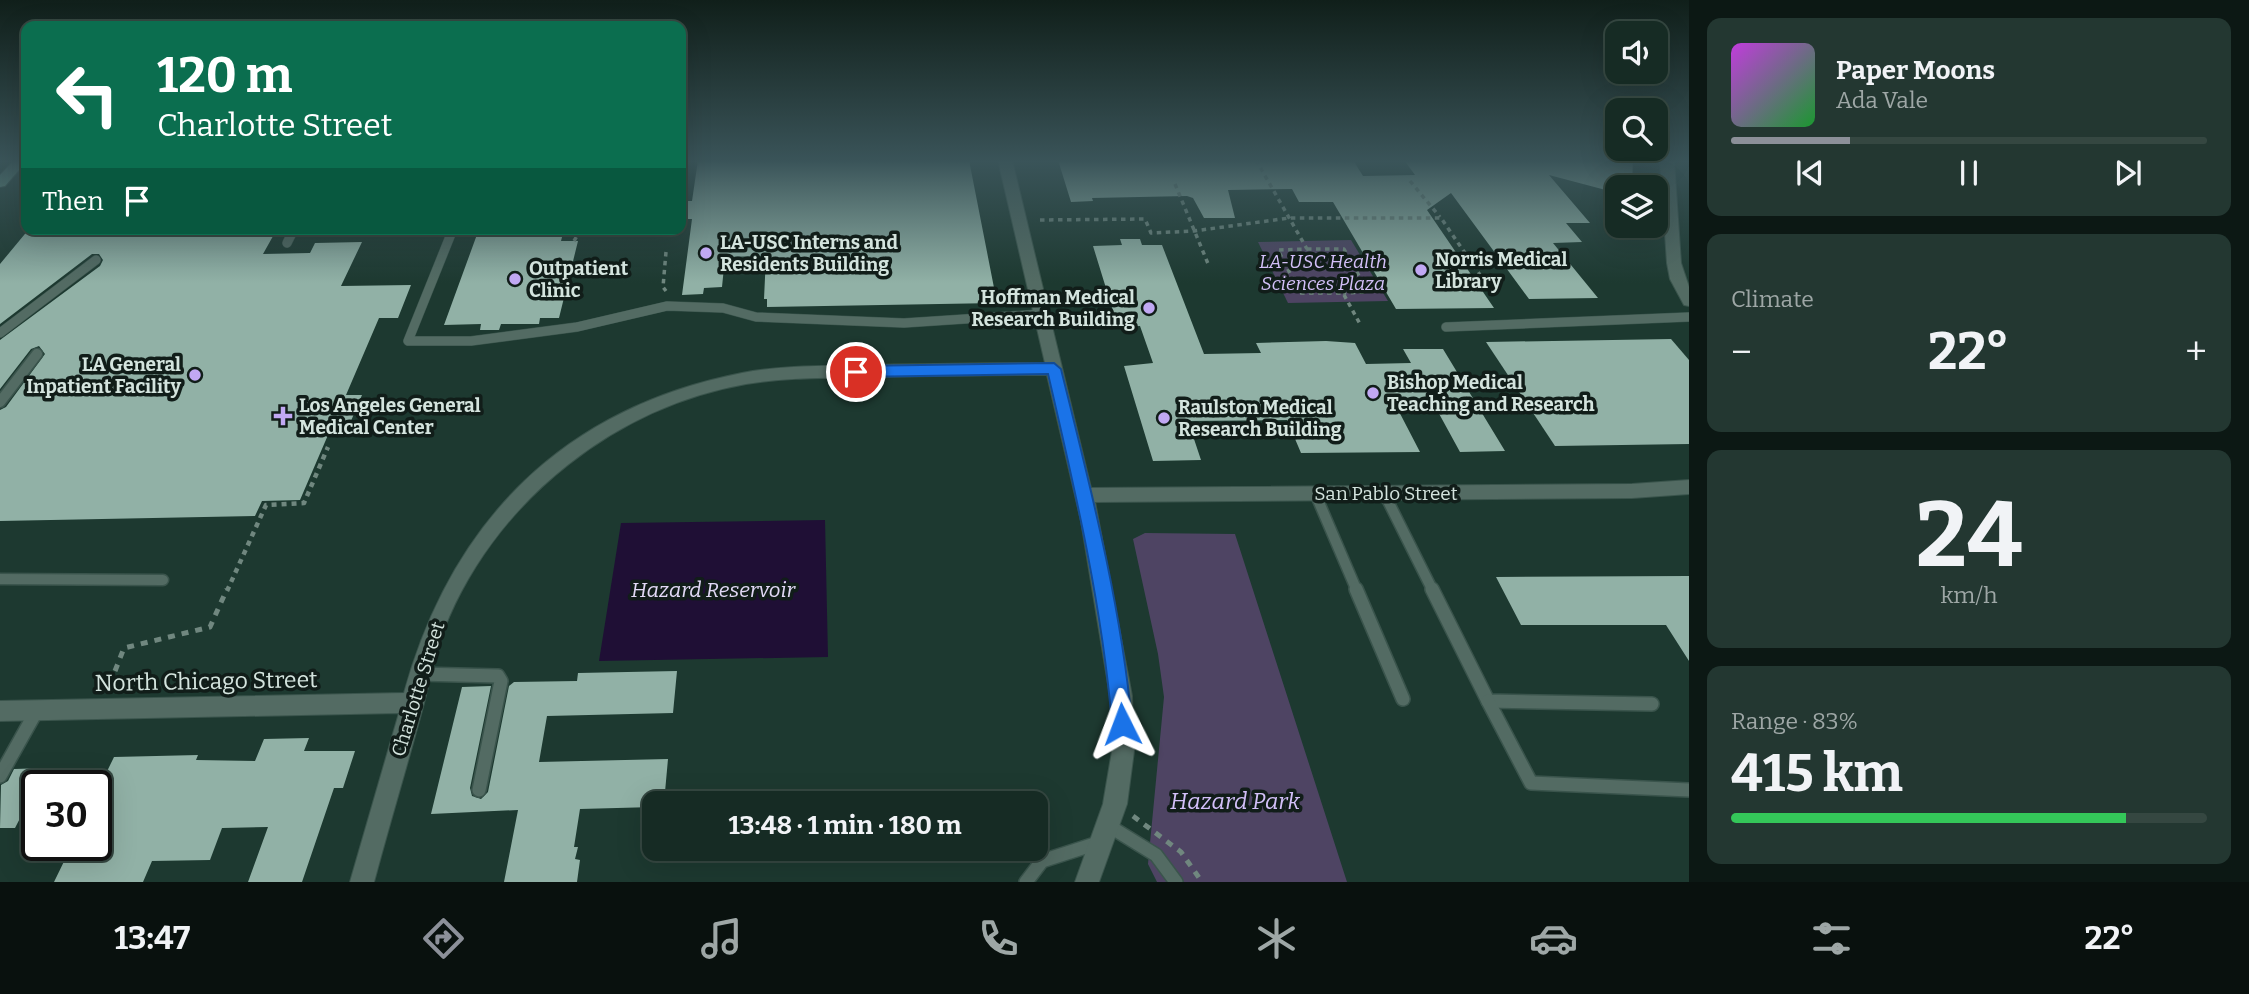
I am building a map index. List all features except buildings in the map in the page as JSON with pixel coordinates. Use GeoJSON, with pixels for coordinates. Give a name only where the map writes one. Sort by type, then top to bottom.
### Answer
{"type":"FeatureCollection","features":[{"type":"Feature","properties":{"kind":"street"},"geometry":{"type":"LineString","coordinates":[[1015,201],[1083,495],[1113,638],[1121,696],[1123,751],[1105,834],[1087,882]]}},
{"type":"Feature","properties":{"kind":"street"},"geometry":{"type":"LineString","coordinates":[[1670,201],[1677,279],[1689,301]]}},
{"type":"Feature","properties":{"kind":"street","name":"Charlotte Street"},"geometry":{"type":"LineString","coordinates":[[362,882],[419,674],[441,613],[462,570],[484,536],[512,502],[581,444],[646,408],[715,385],[772,375],[1054,369]]}},
{"type":"Feature","properties":{"kind":"street","name":"San Pablo Street"},"geometry":{"type":"LineString","coordinates":[[1083,495],[1632,491],[1689,487]]}},
{"type":"Feature","properties":{"kind":"street","name":"North Chicago Street"},"geometry":{"type":"LineString","coordinates":[[0,711],[413,703]]}},
{"type":"Feature","properties":{"kind":"lane"},"geometry":{"type":"LineString","coordinates":[[287,243],[291,235]]}},
{"type":"Feature","properties":{"kind":"lane"},"geometry":{"type":"LineString","coordinates":[[451,235],[408,341],[471,341],[577,327],[667,306],[723,308],[757,317],[904,323],[1041,314]]}},
{"type":"Feature","properties":{"kind":"lane"},"geometry":{"type":"LineString","coordinates":[[0,333],[96,260]]}},
{"type":"Feature","properties":{"kind":"lane"},"geometry":{"type":"LineString","coordinates":[[1446,327],[1689,317]]}},
{"type":"Feature","properties":{"kind":"lane"},"geometry":{"type":"LineString","coordinates":[[0,402],[37,354]]}},
{"type":"Feature","properties":{"kind":"lane"},"geometry":{"type":"LineString","coordinates":[[1315,493],[1403,699]]}},
{"type":"Feature","properties":{"kind":"lane"},"geometry":{"type":"LineString","coordinates":[[1384,493],[1531,783],[1689,790]]}},
{"type":"Feature","properties":{"kind":"lane"},"geometry":{"type":"LineString","coordinates":[[0,579],[163,580]]}},
{"type":"Feature","properties":{"kind":"lane"},"geometry":{"type":"LineString","coordinates":[[419,674],[482,673],[498,676],[501,681],[479,790]]}},
{"type":"Feature","properties":{"kind":"lane"},"geometry":{"type":"LineString","coordinates":[[1488,701],[1652,704]]}},
{"type":"Feature","properties":{"kind":"lane"},"geometry":{"type":"LineString","coordinates":[[0,776],[37,710]]}},
{"type":"Feature","properties":{"kind":"lane"},"geometry":{"type":"LineString","coordinates":[[1026,882],[1042,861],[1105,834],[1156,854],[1168,865],[1176,882]]}},
{"type":"Feature","properties":{"kind":"path"},"geometry":{"type":"LineString","coordinates":[[1182,201],[1209,265]]}},
{"type":"Feature","properties":{"kind":"path"},"geometry":{"type":"LineString","coordinates":[[1279,201],[1307,250]]}},
{"type":"Feature","properties":{"kind":"path"},"geometry":{"type":"LineString","coordinates":[[1427,201],[1493,294]]}},
{"type":"Feature","properties":{"kind":"path"},"geometry":{"type":"LineString","coordinates":[[1040,220],[1145,219],[1151,233],[1194,231],[1289,218],[1441,218]]}},
{"type":"Feature","properties":{"kind":"path"},"geometry":{"type":"LineString","coordinates":[[574,241],[578,235]]}},
{"type":"Feature","properties":{"kind":"path"},"geometry":{"type":"LineString","coordinates":[[1278,250],[1307,250],[1344,250],[1368,292],[1300,293],[1278,250]]}},
{"type":"Feature","properties":{"kind":"path"},"geometry":{"type":"LineString","coordinates":[[666,252],[663,287],[677,296]]}},
{"type":"Feature","properties":{"kind":"path"},"geometry":{"type":"LineString","coordinates":[[1343,293],[1360,324]]}},
{"type":"Feature","properties":{"kind":"path"},"geometry":{"type":"LineString","coordinates":[[115,671],[124,648],[210,627],[266,505],[304,503],[328,447]]}},
{"type":"Feature","properties":{"kind":"green space","name":"LA-USC Health Sciences Plaza"},"geometry":{"type":"Polygon","coordinates":[[[1351,240],[1388,301],[1288,303],[1258,242],[1351,240]]]}},
{"type":"Feature","properties":{"kind":"green space","name":"Hazard Park"},"geometry":{"type":"Polygon","coordinates":[[[1145,533],[1235,534],[1347,882],[1157,882],[1148,864],[1164,697],[1158,654],[1133,539],[1145,533]]]}},
{"type":"Feature","properties":{"kind":"water","name":"Hazard Reservoir"},"geometry":{"type":"Polygon","coordinates":[[[825,520],[828,657],[599,661],[621,523],[825,520]]]}},
{"type":"Feature","properties":{"kind":"place","name":"LA-USC Interns and Residents Building"},"geometry":{"type":"Point","coordinates":[706,253]}},
{"type":"Feature","properties":{"kind":"place","name":"Norris Medical Library"},"geometry":{"type":"Point","coordinates":[1421,270]}},
{"type":"Feature","properties":{"kind":"place","name":"Outpatient Clinic"},"geometry":{"type":"Point","coordinates":[515,279]}},
{"type":"Feature","properties":{"kind":"place","name":"Hoffman Medical Research Building"},"geometry":{"type":"Point","coordinates":[1149,308]}},
{"type":"Feature","properties":{"kind":"place","name":"LA General Inpatient Facility"},"geometry":{"type":"Point","coordinates":[195,375]}},
{"type":"Feature","properties":{"kind":"place","name":"Bishop Medical Teaching and Research"},"geometry":{"type":"Point","coordinates":[1373,393]}},
{"type":"Feature","properties":{"kind":"place","name":"Los Angeles General Medical Center"},"geometry":{"type":"Point","coordinates":[283,416]}},
{"type":"Feature","properties":{"kind":"place","name":"Raulston Medical Research Building"},"geometry":{"type":"Point","coordinates":[1164,418]}},
{"type":"Feature","properties":{"kind":"route"},"geometry":{"type":"LineString","coordinates":[[856,372],[1054,369],[1079,471],[1116,650],[1122,724]]}}]}
